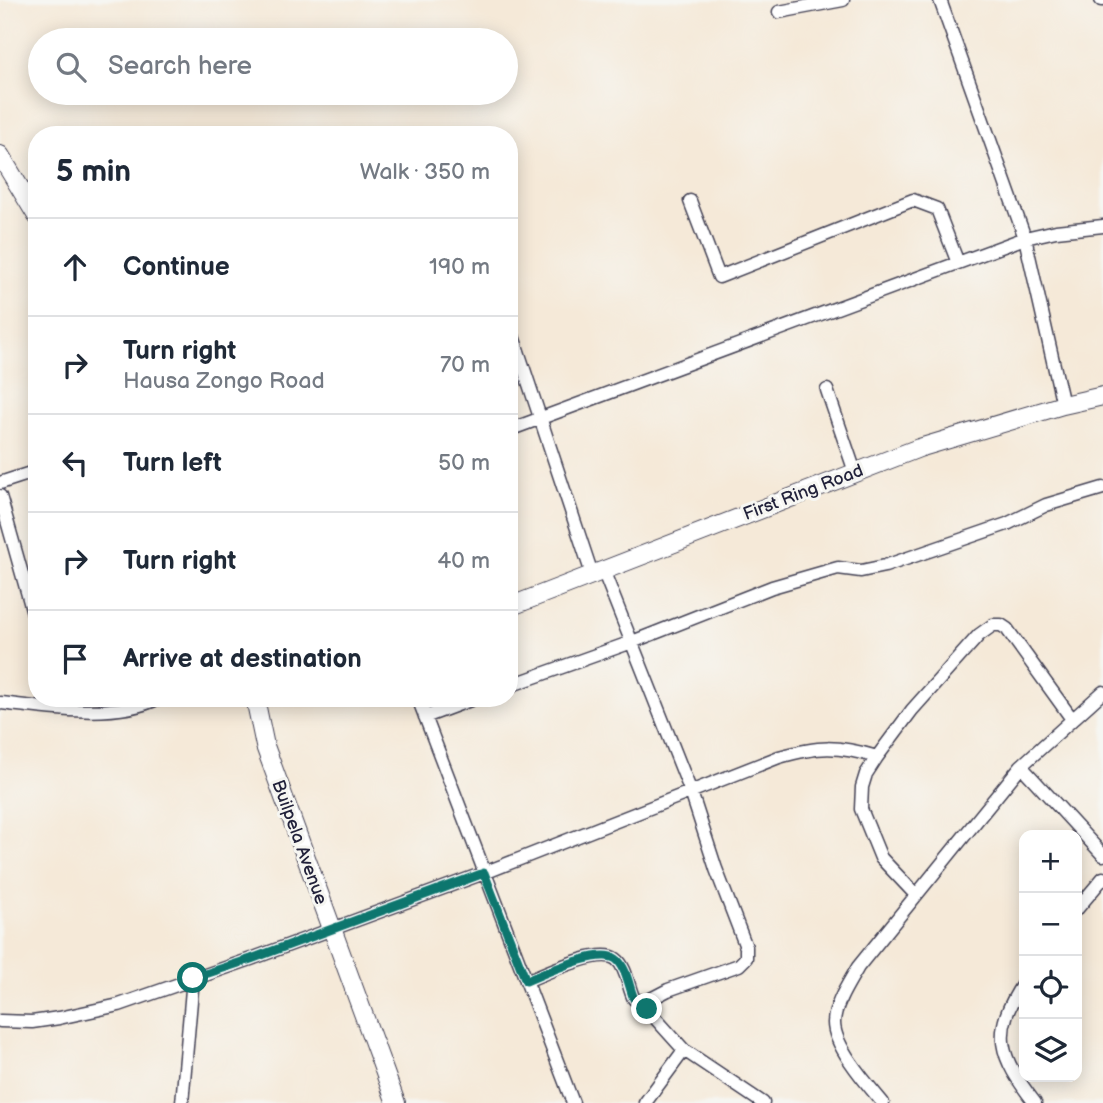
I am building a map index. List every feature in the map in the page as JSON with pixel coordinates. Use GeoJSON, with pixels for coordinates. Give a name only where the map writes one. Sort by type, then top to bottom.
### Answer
{"type":"FeatureCollection","features":[{"type":"Feature","properties":{"kind":"street"},"geometry":{"type":"LineString","coordinates":[[779,12],[843,0]]}},
{"type":"Feature","properties":{"kind":"street"},"geometry":{"type":"LineString","coordinates":[[940,0],[1025,238],[1063,405]]}},
{"type":"Feature","properties":{"kind":"street"},"geometry":{"type":"LineString","coordinates":[[0,155],[28,201]]}},
{"type":"Feature","properties":{"kind":"street"},"geometry":{"type":"LineString","coordinates":[[690,201],[719,277],[912,200],[937,209],[958,263]]}},
{"type":"Feature","properties":{"kind":"street"},"geometry":{"type":"LineString","coordinates":[[518,426],[1025,238],[1056,231],[1103,226]]}},
{"type":"Feature","properties":{"kind":"street"},"geometry":{"type":"LineString","coordinates":[[518,349],[597,572],[632,642],[691,792],[716,869],[746,947],[746,958],[739,965],[668,990],[645,1002],[634,999],[622,967],[616,959],[606,955],[570,964],[526,981]]}},
{"type":"Feature","properties":{"kind":"street"},"geometry":{"type":"LineString","coordinates":[[827,390],[855,472]]}},
{"type":"Feature","properties":{"kind":"street","name":"First Ring Road"},"geometry":{"type":"LineString","coordinates":[[518,603],[931,444],[1103,396]]}},
{"type":"Feature","properties":{"kind":"street"},"geometry":{"type":"LineString","coordinates":[[0,483],[28,474]]}},
{"type":"Feature","properties":{"kind":"street"},"geometry":{"type":"LineString","coordinates":[[518,683],[772,587],[838,568],[861,571],[885,566],[1007,524],[1046,505],[1103,488]]}},
{"type":"Feature","properties":{"kind":"street"},"geometry":{"type":"LineString","coordinates":[[0,496],[28,594]]}},
{"type":"Feature","properties":{"kind":"street"},"geometry":{"type":"LineString","coordinates":[[915,894],[881,858],[861,810],[862,788],[866,774],[912,710],[979,635],[993,625],[1001,625],[1007,629],[1072,719]]}},
{"type":"Feature","properties":{"kind":"street"},"geometry":{"type":"LineString","coordinates":[[883,1103],[835,1036],[833,1020],[845,990],[858,967],[915,894],[1021,766],[1103,692]]}},
{"type":"Feature","properties":{"kind":"street"},"geometry":{"type":"LineString","coordinates":[[0,703],[28,705]]}},
{"type":"Feature","properties":{"kind":"street"},"geometry":{"type":"LineString","coordinates":[[55,707],[97,710],[126,707]]}},
{"type":"Feature","properties":{"kind":"street","name":"Builpela Avenue"},"geometry":{"type":"LineString","coordinates":[[260,707],[265,746],[396,1103]]}},
{"type":"Feature","properties":{"kind":"street"},"geometry":{"type":"LineString","coordinates":[[421,707],[573,1103]]}},
{"type":"Feature","properties":{"kind":"street"},"geometry":{"type":"LineString","coordinates":[[425,717],[452,707]]}},
{"type":"Feature","properties":{"kind":"street"},"geometry":{"type":"LineString","coordinates":[[0,1021],[32,1022],[102,1009],[251,959],[484,873],[779,757],[831,747],[877,757]]}},
{"type":"Feature","properties":{"kind":"street"},"geometry":{"type":"LineString","coordinates":[[1021,766],[1103,855]]}},
{"type":"Feature","properties":{"kind":"street"},"geometry":{"type":"LineString","coordinates":[[1082,903],[1103,878]]}},
{"type":"Feature","properties":{"kind":"street"},"geometry":{"type":"LineString","coordinates":[[182,1103],[193,978]]}},
{"type":"Feature","properties":{"kind":"street"},"geometry":{"type":"LineString","coordinates":[[1019,990],[1011,1002],[1001,1030],[1010,1066],[1035,1103]]}},
{"type":"Feature","properties":{"kind":"street"},"geometry":{"type":"LineString","coordinates":[[645,1002],[647,1009],[684,1051],[763,1103]]}},
{"type":"Feature","properties":{"kind":"street"},"geometry":{"type":"LineString","coordinates":[[645,1103],[684,1051]]}},
{"type":"Feature","properties":{"kind":"route"},"geometry":{"type":"LineString","coordinates":[[193,978],[484,873],[526,981],[570,964],[606,955],[616,959],[622,967],[634,999],[645,1002],[647,1009]]}}]}
